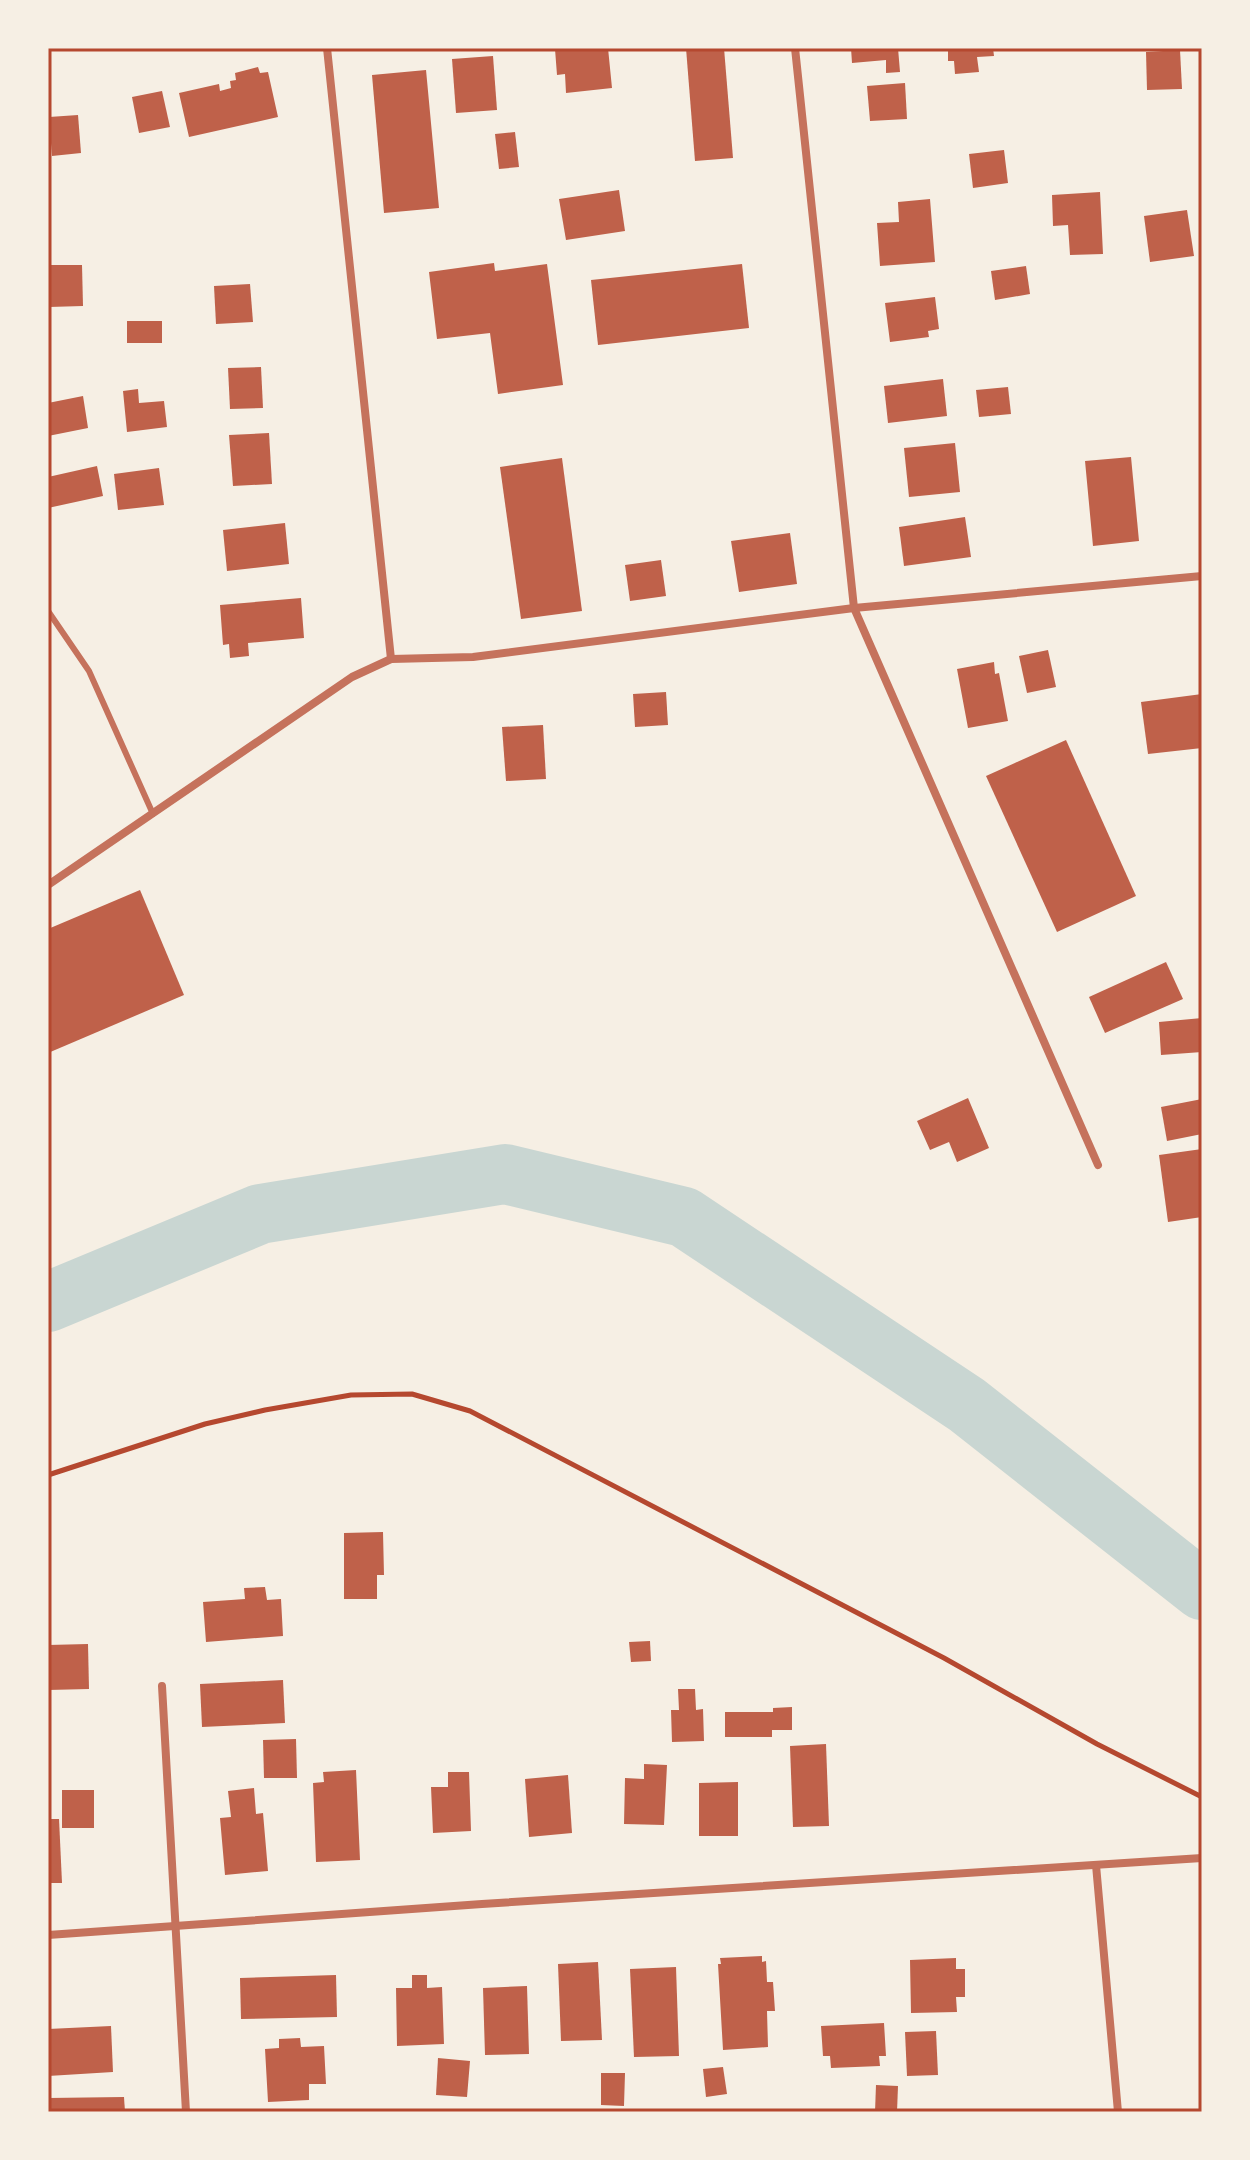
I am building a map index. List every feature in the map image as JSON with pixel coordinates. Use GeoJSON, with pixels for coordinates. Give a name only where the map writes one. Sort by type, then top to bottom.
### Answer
{"type":"FeatureCollection","features":[{"type":"Feature","properties":{"kind":"street"},"geometry":{"type":"LineString","coordinates":[[327,48],[391,659]]}},
{"type":"Feature","properties":{"kind":"street"},"geometry":{"type":"LineString","coordinates":[[795,48],[854,608],[1098,1165]]}},
{"type":"Feature","properties":{"kind":"street"},"geometry":{"type":"LineString","coordinates":[[48,885],[352,677],[391,659],[473,657],[854,608],[1202,576]]}},
{"type":"Feature","properties":{"kind":"street"},"geometry":{"type":"LineString","coordinates":[[162,1686],[186,2112]]}},
{"type":"Feature","properties":{"kind":"street"},"geometry":{"type":"LineString","coordinates":[[48,1935],[1202,1858]]}},
{"type":"Feature","properties":{"kind":"street"},"geometry":{"type":"LineString","coordinates":[[1096,1865],[1118,2112]]}},
{"type":"Feature","properties":{"kind":"lane"},"geometry":{"type":"LineString","coordinates":[[48,611],[89,671],[153,814]]}},
{"type":"Feature","properties":{"kind":"path"},"geometry":{"type":"LineString","coordinates":[[48,1475],[205,1424],[265,1410],[351,1395],[412,1394],[470,1411],[930,1650],[1097,1744],[1202,1797]]}},
{"type":"Feature","properties":{"kind":"building"},"geometry":{"type":"Polygon","coordinates":[[[608,48],[612,88],[566,93],[565,74],[557,75],[555,49],[608,48]]]}},
{"type":"Feature","properties":{"kind":"building"},"geometry":{"type":"Polygon","coordinates":[[[686,48],[724,48],[733,158],[695,161],[686,48]]]}},
{"type":"Feature","properties":{"kind":"building"},"geometry":{"type":"Polygon","coordinates":[[[851,48],[898,48],[900,72],[886,73],[886,60],[852,63],[851,48]]]}},
{"type":"Feature","properties":{"kind":"building"},"geometry":{"type":"Polygon","coordinates":[[[948,48],[993,48],[994,56],[977,57],[979,72],[955,74],[954,61],[948,61],[948,48]]]}},
{"type":"Feature","properties":{"kind":"building"},"geometry":{"type":"Polygon","coordinates":[[[1180,50],[1182,89],[1147,90],[1146,52],[1180,50]]]}},
{"type":"Feature","properties":{"kind":"building"},"geometry":{"type":"Polygon","coordinates":[[[493,56],[497,110],[456,113],[452,59],[493,56]]]}},
{"type":"Feature","properties":{"kind":"building"},"geometry":{"type":"Polygon","coordinates":[[[258,67],[260,73],[268,72],[278,117],[189,137],[179,93],[219,84],[220,91],[231,88],[230,81],[236,80],[235,73],[258,67]]]}},
{"type":"Feature","properties":{"kind":"building"},"geometry":{"type":"Polygon","coordinates":[[[426,70],[439,208],[384,213],[372,75],[426,70]]]}},
{"type":"Feature","properties":{"kind":"building"},"geometry":{"type":"Polygon","coordinates":[[[905,83],[907,119],[870,121],[867,86],[905,83]]]}},
{"type":"Feature","properties":{"kind":"building"},"geometry":{"type":"Polygon","coordinates":[[[162,91],[170,127],[139,133],[132,97],[162,91]]]}},
{"type":"Feature","properties":{"kind":"building"},"geometry":{"type":"Polygon","coordinates":[[[78,115],[81,153],[52,156],[49,117],[78,115]]]}},
{"type":"Feature","properties":{"kind":"building"},"geometry":{"type":"Polygon","coordinates":[[[515,132],[519,167],[499,169],[495,134],[515,132]]]}},
{"type":"Feature","properties":{"kind":"building"},"geometry":{"type":"Polygon","coordinates":[[[1004,150],[1008,183],[973,188],[969,154],[1004,150]]]}},
{"type":"Feature","properties":{"kind":"building"},"geometry":{"type":"Polygon","coordinates":[[[619,190],[625,231],[566,240],[559,199],[619,190]]]}},
{"type":"Feature","properties":{"kind":"building"},"geometry":{"type":"Polygon","coordinates":[[[1100,192],[1103,254],[1070,255],[1068,225],[1053,226],[1052,195],[1100,192]]]}},
{"type":"Feature","properties":{"kind":"building"},"geometry":{"type":"Polygon","coordinates":[[[930,199],[935,262],[880,266],[877,223],[899,222],[898,202],[930,199]]]}},
{"type":"Feature","properties":{"kind":"building"},"geometry":{"type":"Polygon","coordinates":[[[1187,210],[1194,256],[1150,262],[1144,216],[1187,210]]]}},
{"type":"Feature","properties":{"kind":"building"},"geometry":{"type":"Polygon","coordinates":[[[494,263],[495,271],[547,264],[563,385],[498,394],[490,333],[437,339],[429,272],[494,263]]]}},
{"type":"Feature","properties":{"kind":"building"},"geometry":{"type":"Polygon","coordinates":[[[742,264],[749,328],[598,345],[591,280],[742,264]]]}},
{"type":"Feature","properties":{"kind":"building"},"geometry":{"type":"Polygon","coordinates":[[[48,265],[82,265],[83,306],[49,307],[48,265]]]}},
{"type":"Feature","properties":{"kind":"building"},"geometry":{"type":"Polygon","coordinates":[[[1026,266],[1030,294],[995,300],[991,271],[1026,266]]]}},
{"type":"Feature","properties":{"kind":"building"},"geometry":{"type":"Polygon","coordinates":[[[250,284],[253,322],[216,324],[214,286],[250,284]]]}},
{"type":"Feature","properties":{"kind":"building"},"geometry":{"type":"Polygon","coordinates":[[[935,297],[939,329],[928,331],[929,337],[890,342],[885,303],[935,297]]]}},
{"type":"Feature","properties":{"kind":"building"},"geometry":{"type":"Polygon","coordinates":[[[127,321],[162,321],[162,343],[127,343],[127,321]]]}},
{"type":"Feature","properties":{"kind":"building"},"geometry":{"type":"Polygon","coordinates":[[[261,367],[263,408],[230,409],[228,368],[261,367]]]}},
{"type":"Feature","properties":{"kind":"building"},"geometry":{"type":"Polygon","coordinates":[[[943,379],[947,416],[888,423],[884,386],[943,379]]]}},
{"type":"Feature","properties":{"kind":"building"},"geometry":{"type":"Polygon","coordinates":[[[1008,387],[1011,414],[979,417],[976,390],[1008,387]]]}},
{"type":"Feature","properties":{"kind":"building"},"geometry":{"type":"Polygon","coordinates":[[[138,389],[139,403],[164,401],[167,427],[127,432],[123,391],[138,389]]]}},
{"type":"Feature","properties":{"kind":"building"},"geometry":{"type":"Polygon","coordinates":[[[83,396],[88,428],[48,436],[48,403],[83,396]]]}},
{"type":"Feature","properties":{"kind":"building"},"geometry":{"type":"Polygon","coordinates":[[[269,433],[272,484],[233,486],[229,435],[269,433]]]}},
{"type":"Feature","properties":{"kind":"building"},"geometry":{"type":"Polygon","coordinates":[[[955,443],[960,492],[909,497],[904,448],[955,443]]]}},
{"type":"Feature","properties":{"kind":"building"},"geometry":{"type":"Polygon","coordinates":[[[1131,457],[1139,541],[1093,546],[1085,461],[1131,457]]]}},
{"type":"Feature","properties":{"kind":"building"},"geometry":{"type":"Polygon","coordinates":[[[562,458],[582,611],[521,619],[500,467],[562,458]]]}},
{"type":"Feature","properties":{"kind":"building"},"geometry":{"type":"Polygon","coordinates":[[[97,466],[103,496],[48,508],[48,477],[97,466]]]}},
{"type":"Feature","properties":{"kind":"building"},"geometry":{"type":"Polygon","coordinates":[[[159,468],[164,505],[118,510],[114,474],[159,468]]]}},
{"type":"Feature","properties":{"kind":"building"},"geometry":{"type":"Polygon","coordinates":[[[965,517],[971,557],[904,566],[899,527],[965,517]]]}},
{"type":"Feature","properties":{"kind":"building"},"geometry":{"type":"Polygon","coordinates":[[[285,523],[289,564],[227,571],[223,530],[285,523]]]}},
{"type":"Feature","properties":{"kind":"building"},"geometry":{"type":"Polygon","coordinates":[[[790,533],[797,584],[739,592],[731,541],[790,533]]]}},
{"type":"Feature","properties":{"kind":"building"},"geometry":{"type":"Polygon","coordinates":[[[661,560],[666,596],[630,601],[625,565],[661,560]]]}},
{"type":"Feature","properties":{"kind":"building"},"geometry":{"type":"Polygon","coordinates":[[[301,598],[304,638],[248,643],[249,656],[230,658],[229,644],[223,645],[220,605],[301,598]]]}},
{"type":"Feature","properties":{"kind":"building"},"geometry":{"type":"Polygon","coordinates":[[[1048,650],[1056,687],[1027,693],[1019,656],[1048,650]]]}},
{"type":"Feature","properties":{"kind":"building"},"geometry":{"type":"Polygon","coordinates":[[[994,662],[1008,721],[968,728],[957,669],[994,662]]]}},
{"type":"Feature","properties":{"kind":"building"},"geometry":{"type":"Polygon","coordinates":[[[666,692],[668,725],[635,727],[633,694],[666,692]]]}},
{"type":"Feature","properties":{"kind":"building"},"geometry":{"type":"Polygon","coordinates":[[[1202,694],[1202,748],[1148,754],[1141,702],[1202,694]]]}},
{"type":"Feature","properties":{"kind":"building"},"geometry":{"type":"Polygon","coordinates":[[[543,725],[546,779],[506,781],[502,727],[543,725]]]}},
{"type":"Feature","properties":{"kind":"building"},"geometry":{"type":"Polygon","coordinates":[[[1066,740],[1136,896],[1057,932],[986,776],[1066,740]]]}},
{"type":"Feature","properties":{"kind":"building"},"geometry":{"type":"Polygon","coordinates":[[[140,890],[184,995],[48,1053],[48,929],[140,890]]]}},
{"type":"Feature","properties":{"kind":"building"},"geometry":{"type":"Polygon","coordinates":[[[1166,962],[1183,999],[1105,1033],[1089,997],[1166,962]]]}},
{"type":"Feature","properties":{"kind":"building"},"geometry":{"type":"Polygon","coordinates":[[[1202,1018],[1202,1052],[1161,1055],[1159,1022],[1202,1018]]]}},
{"type":"Feature","properties":{"kind":"building"},"geometry":{"type":"Polygon","coordinates":[[[968,1098],[989,1148],[957,1162],[949,1142],[930,1150],[917,1121],[968,1098]]]}},
{"type":"Feature","properties":{"kind":"building"},"geometry":{"type":"Polygon","coordinates":[[[1202,1099],[1202,1134],[1167,1141],[1161,1107],[1202,1099]]]}},
{"type":"Feature","properties":{"kind":"building"},"geometry":{"type":"Polygon","coordinates":[[[1202,1149],[1202,1217],[1168,1222],[1159,1155],[1202,1149]]]}},
{"type":"Feature","properties":{"kind":"building"},"geometry":{"type":"Polygon","coordinates":[[[383,1532],[384,1575],[377,1575],[377,1599],[344,1599],[344,1533],[383,1532]]]}},
{"type":"Feature","properties":{"kind":"building"},"geometry":{"type":"Polygon","coordinates":[[[265,1587],[267,1600],[281,1599],[283,1636],[206,1642],[203,1602],[245,1599],[244,1588],[265,1587]]]}},
{"type":"Feature","properties":{"kind":"building"},"geometry":{"type":"Polygon","coordinates":[[[650,1641],[651,1661],[631,1662],[629,1642],[650,1641]]]}},
{"type":"Feature","properties":{"kind":"building"},"geometry":{"type":"Polygon","coordinates":[[[88,1644],[89,1689],[48,1690],[48,1645],[88,1644]]]}},
{"type":"Feature","properties":{"kind":"building"},"geometry":{"type":"Polygon","coordinates":[[[283,1680],[285,1723],[202,1727],[200,1684],[283,1680]]]}},
{"type":"Feature","properties":{"kind":"building"},"geometry":{"type":"Polygon","coordinates":[[[678,1689],[695,1689],[696,1710],[703,1709],[704,1741],[672,1742],[671,1710],[679,1710],[678,1689]]]}},
{"type":"Feature","properties":{"kind":"building"},"geometry":{"type":"Polygon","coordinates":[[[792,1707],[792,1730],[772,1730],[772,1737],[725,1737],[725,1712],[773,1712],[773,1708],[792,1707]]]}},
{"type":"Feature","properties":{"kind":"building"},"geometry":{"type":"Polygon","coordinates":[[[296,1739],[297,1778],[264,1778],[263,1740],[296,1739]]]}},
{"type":"Feature","properties":{"kind":"building"},"geometry":{"type":"Polygon","coordinates":[[[826,1744],[829,1826],[793,1827],[790,1746],[826,1744]]]}},
{"type":"Feature","properties":{"kind":"building"},"geometry":{"type":"Polygon","coordinates":[[[644,1764],[667,1765],[664,1825],[624,1824],[625,1778],[644,1779],[644,1764]]]}},
{"type":"Feature","properties":{"kind":"building"},"geometry":{"type":"Polygon","coordinates":[[[356,1770],[360,1860],[316,1862],[313,1783],[324,1782],[323,1772],[356,1770]]]}},
{"type":"Feature","properties":{"kind":"building"},"geometry":{"type":"Polygon","coordinates":[[[448,1772],[469,1772],[471,1831],[433,1833],[431,1787],[448,1787],[448,1772]]]}},
{"type":"Feature","properties":{"kind":"building"},"geometry":{"type":"Polygon","coordinates":[[[568,1775],[572,1833],[529,1837],[525,1779],[568,1775]]]}},
{"type":"Feature","properties":{"kind":"building"},"geometry":{"type":"Polygon","coordinates":[[[738,1782],[738,1836],[699,1836],[699,1783],[738,1782]]]}},
{"type":"Feature","properties":{"kind":"building"},"geometry":{"type":"Polygon","coordinates":[[[254,1788],[256,1814],[263,1813],[268,1871],[225,1875],[220,1818],[231,1817],[228,1791],[254,1788]]]}},
{"type":"Feature","properties":{"kind":"building"},"geometry":{"type":"Polygon","coordinates":[[[62,1790],[94,1790],[94,1828],[62,1828],[62,1790]]]}},
{"type":"Feature","properties":{"kind":"building"},"geometry":{"type":"Polygon","coordinates":[[[48,1819],[59,1819],[62,1883],[48,1883],[48,1819]]]}},
{"type":"Feature","properties":{"kind":"building"},"geometry":{"type":"Polygon","coordinates":[[[762,1956],[762,1962],[766,1961],[767,1982],[773,1982],[775,2011],[767,2011],[768,2047],[723,2050],[720,1958],[762,1956]]]}},
{"type":"Feature","properties":{"kind":"building"},"geometry":{"type":"Polygon","coordinates":[[[956,1958],[956,1969],[965,1969],[965,1997],[956,1997],[957,2012],[911,2013],[910,1960],[956,1958]]]}},
{"type":"Feature","properties":{"kind":"building"},"geometry":{"type":"Polygon","coordinates":[[[598,1962],[602,2040],[561,2041],[558,1964],[598,1962]]]}},
{"type":"Feature","properties":{"kind":"building"},"geometry":{"type":"Polygon","coordinates":[[[676,1967],[679,2056],[634,2057],[630,1969],[676,1967]]]}},
{"type":"Feature","properties":{"kind":"building"},"geometry":{"type":"Polygon","coordinates":[[[336,1975],[337,2017],[241,2019],[240,1978],[336,1975]]]}},
{"type":"Feature","properties":{"kind":"building"},"geometry":{"type":"Polygon","coordinates":[[[412,1975],[427,1975],[427,1988],[442,1987],[444,2044],[397,2046],[396,1988],[412,1988],[412,1975]]]}},
{"type":"Feature","properties":{"kind":"building"},"geometry":{"type":"Polygon","coordinates":[[[527,1986],[529,2054],[485,2055],[483,1988],[527,1986]]]}},
{"type":"Feature","properties":{"kind":"building"},"geometry":{"type":"Polygon","coordinates":[[[884,2023],[886,2056],[879,2056],[880,2066],[831,2068],[830,2056],[823,2056],[821,2026],[884,2023]]]}},
{"type":"Feature","properties":{"kind":"building"},"geometry":{"type":"Polygon","coordinates":[[[111,2026],[113,2072],[48,2076],[48,2029],[111,2026]]]}},
{"type":"Feature","properties":{"kind":"building"},"geometry":{"type":"Polygon","coordinates":[[[936,2031],[938,2075],[907,2076],[905,2032],[936,2031]]]}},
{"type":"Feature","properties":{"kind":"building"},"geometry":{"type":"Polygon","coordinates":[[[300,2038],[301,2047],[324,2046],[326,2084],[309,2084],[309,2100],[268,2102],[265,2049],[279,2048],[279,2039],[300,2038]]]}},
{"type":"Feature","properties":{"kind":"building"},"geometry":{"type":"Polygon","coordinates":[[[438,2058],[470,2061],[467,2097],[436,2095],[438,2058]]]}},
{"type":"Feature","properties":{"kind":"building"},"geometry":{"type":"Polygon","coordinates":[[[723,2067],[727,2094],[706,2097],[703,2069],[723,2067]]]}},
{"type":"Feature","properties":{"kind":"building"},"geometry":{"type":"Polygon","coordinates":[[[601,2073],[625,2073],[624,2106],[601,2105],[601,2073]]]}},
{"type":"Feature","properties":{"kind":"building"},"geometry":{"type":"Polygon","coordinates":[[[876,2085],[898,2086],[897,2112],[875,2112],[876,2085]]]}},
{"type":"Feature","properties":{"kind":"building"},"geometry":{"type":"Polygon","coordinates":[[[124,2097],[125,2112],[48,2112],[48,2098],[124,2097]]]}},
{"type":"Feature","properties":{"kind":"waterway"},"geometry":{"type":"LineString","coordinates":[[48,1302],[260,1214],[505,1174],[684,1217],[967,1405],[1202,1590]]}}]}
